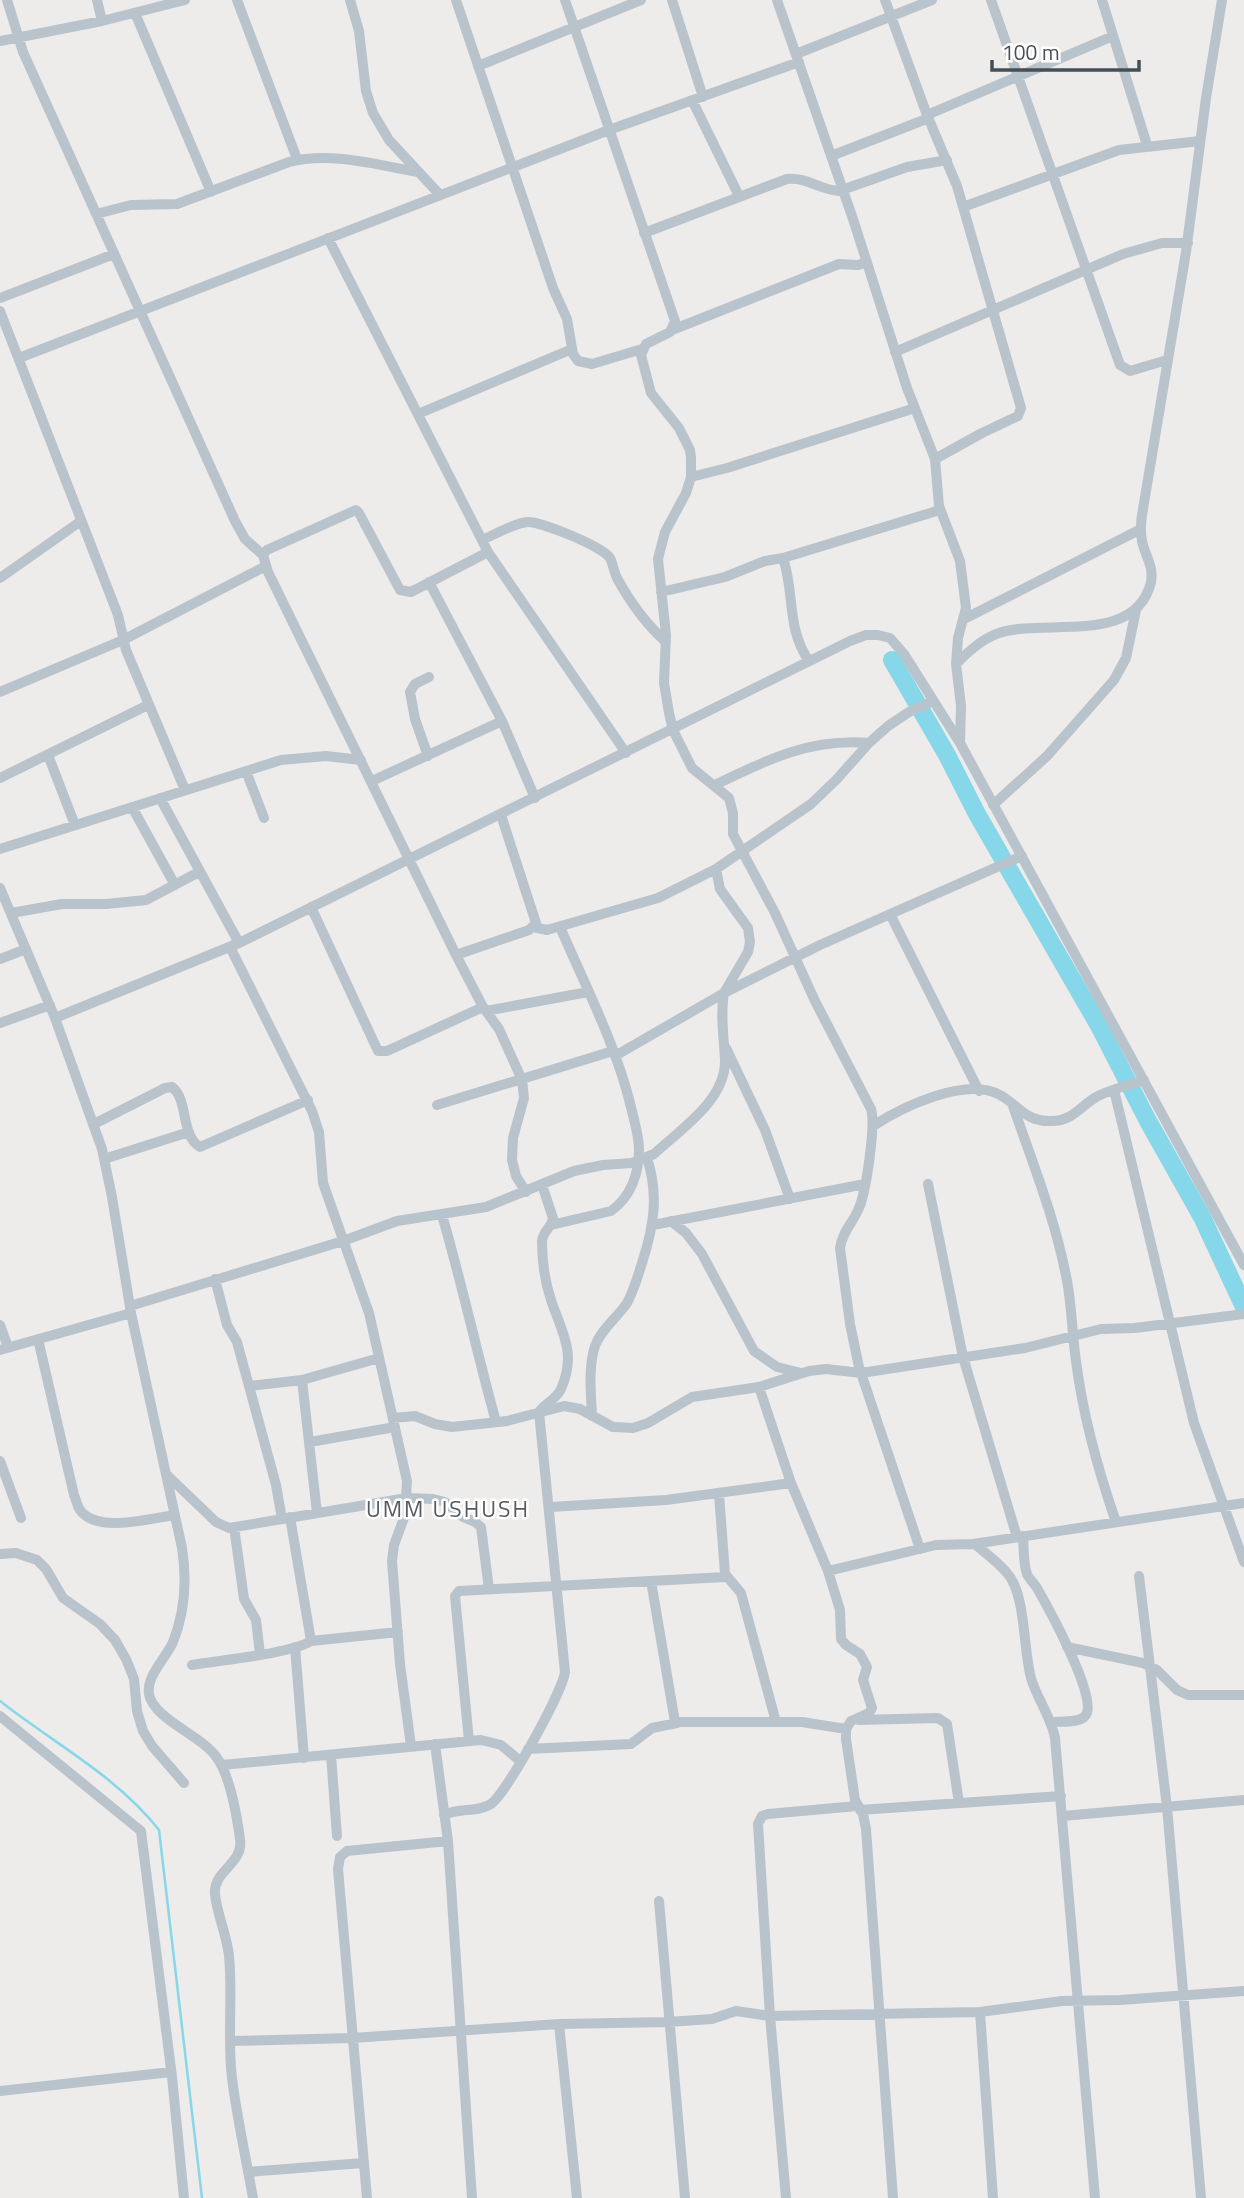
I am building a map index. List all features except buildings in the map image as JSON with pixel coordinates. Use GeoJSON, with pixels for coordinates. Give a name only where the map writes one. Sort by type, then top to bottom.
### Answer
{"type":"FeatureCollection","features":[{"type":"Feature","properties":{"kind":"street"},"geometry":{"type":"LineString","coordinates":[[7,0],[19,38],[96,214],[235,521],[246,539],[263,555],[265,566],[456,955],[484,1009],[499,1029],[522,1080],[524,1097],[513,1138],[512,1160],[516,1176],[526,1192]]}},
{"type":"Feature","properties":{"kind":"street"},"geometry":{"type":"LineString","coordinates":[[97,0],[102,22]]}},
{"type":"Feature","properties":{"kind":"street"},"geometry":{"type":"LineString","coordinates":[[0,41],[102,22],[185,0]]}},
{"type":"Feature","properties":{"kind":"street"},"geometry":{"type":"LineString","coordinates":[[237,0],[297,159]]}},
{"type":"Feature","properties":{"kind":"street"},"geometry":{"type":"LineString","coordinates":[[350,0],[359,31],[364,79],[373,113],[389,140],[440,195]]}},
{"type":"Feature","properties":{"kind":"street"},"geometry":{"type":"LineString","coordinates":[[456,0],[553,288],[567,320],[576,360],[589,365],[642,349],[672,330],[839,264],[858,265],[867,262]]}},
{"type":"Feature","properties":{"kind":"street"},"geometry":{"type":"LineString","coordinates":[[565,0],[675,321],[672,330]]}},
{"type":"Feature","properties":{"kind":"street"},"geometry":{"type":"LineString","coordinates":[[478,66],[641,0]]}},
{"type":"Feature","properties":{"kind":"street"},"geometry":{"type":"LineString","coordinates":[[672,0],[703,97]]}},
{"type":"Feature","properties":{"kind":"street"},"geometry":{"type":"LineString","coordinates":[[778,0],[895,352],[935,459],[940,510],[960,561],[966,608],[958,638],[956,664],[961,706],[960,743]]}},
{"type":"Feature","properties":{"kind":"street"},"geometry":{"type":"LineString","coordinates":[[885,0],[963,207],[1020,413],[935,459]]}},
{"type":"Feature","properties":{"kind":"street"},"geometry":{"type":"LineString","coordinates":[[19,358],[512,167],[703,97],[932,0]]}},
{"type":"Feature","properties":{"kind":"street"},"geometry":{"type":"LineString","coordinates":[[991,0],[1121,368],[1133,371],[1167,360]]}},
{"type":"Feature","properties":{"kind":"street"},"geometry":{"type":"LineString","coordinates":[[1102,0],[1147,145]]}},
{"type":"Feature","properties":{"kind":"street"},"geometry":{"type":"LineString","coordinates":[[993,805],[1047,756],[1114,680],[1126,658],[1136,610],[1148,590],[1152,572],[1141,529],[1188,243],[1200,141],[1222,0]]}},
{"type":"Feature","properties":{"kind":"street"},"geometry":{"type":"LineString","coordinates":[[135,13],[211,192]]}},
{"type":"Feature","properties":{"kind":"street"},"geometry":{"type":"LineString","coordinates":[[831,156],[1114,36]]}},
{"type":"Feature","properties":{"kind":"street"},"geometry":{"type":"LineString","coordinates":[[692,100],[739,196]]}},
{"type":"Feature","properties":{"kind":"street"},"geometry":{"type":"LineString","coordinates":[[963,207],[1119,150],[1200,141]]}},
{"type":"Feature","properties":{"kind":"street"},"geometry":{"type":"LineString","coordinates":[[96,214],[131,205],[177,204],[297,159],[335,158],[418,172]]}},
{"type":"Feature","properties":{"kind":"street"},"geometry":{"type":"LineString","coordinates":[[644,233],[780,180],[793,178],[812,181],[828,190],[843,191],[907,167],[947,160]]}},
{"type":"Feature","properties":{"kind":"street"},"geometry":{"type":"LineString","coordinates":[[328,239],[488,552],[626,753]]}},
{"type":"Feature","properties":{"kind":"street"},"geometry":{"type":"LineString","coordinates":[[895,352],[1149,246],[1188,243]]}},
{"type":"Feature","properties":{"kind":"street"},"geometry":{"type":"LineString","coordinates":[[0,298],[114,254]]}},
{"type":"Feature","properties":{"kind":"street"},"geometry":{"type":"LineString","coordinates":[[0,311],[118,615],[123,640],[148,705],[185,790]]}},
{"type":"Feature","properties":{"kind":"street"},"geometry":{"type":"LineString","coordinates":[[418,414],[572,349]]}},
{"type":"Feature","properties":{"kind":"street"},"geometry":{"type":"LineString","coordinates":[[642,349],[646,377],[652,393],[673,418],[690,450],[691,477],[683,501],[661,541],[657,568],[666,642],[664,683],[673,730],[692,768],[726,793],[731,802],[732,830],[869,1104],[873,1126],[865,1184],[860,1206],[846,1229],[839,1248],[850,1324],[861,1373],[920,1549]]}},
{"type":"Feature","properties":{"kind":"street"},"geometry":{"type":"LineString","coordinates":[[691,477],[915,408]]}},
{"type":"Feature","properties":{"kind":"street"},"geometry":{"type":"LineString","coordinates":[[263,555],[267,550],[355,510],[400,590],[411,592],[488,552]]}},
{"type":"Feature","properties":{"kind":"street"},"geometry":{"type":"LineString","coordinates":[[661,592],[725,577],[756,564],[940,510]]}},
{"type":"Feature","properties":{"kind":"street"},"geometry":{"type":"LineString","coordinates":[[0,578],[81,521]]}},
{"type":"Feature","properties":{"kind":"street"},"geometry":{"type":"LineString","coordinates":[[482,540],[518,524],[535,522],[597,547],[610,557],[616,575],[634,607],[653,631],[666,642]]}},
{"type":"Feature","properties":{"kind":"street"},"geometry":{"type":"LineString","coordinates":[[964,619],[1141,529]]}},
{"type":"Feature","properties":{"kind":"street"},"geometry":{"type":"LineString","coordinates":[[783,558],[789,584],[792,620],[800,645],[809,661]]}},
{"type":"Feature","properties":{"kind":"street"},"geometry":{"type":"LineString","coordinates":[[0,692],[123,640],[265,566]]}},
{"type":"Feature","properties":{"kind":"street"},"geometry":{"type":"LineString","coordinates":[[429,582],[502,721],[535,798]]}},
{"type":"Feature","properties":{"kind":"street"},"geometry":{"type":"LineString","coordinates":[[956,664],[979,642],[998,633],[1083,626],[1118,620],[1136,610]]}},
{"type":"Feature","properties":{"kind":"street"},"geometry":{"type":"LineString","coordinates":[[55,1018],[234,945],[502,815],[809,661],[866,635],[878,635],[890,638],[904,654],[960,743],[1244,1265]]}},
{"type":"Feature","properties":{"kind":"street"},"geometry":{"type":"LineString","coordinates":[[428,756],[415,719],[410,692],[415,684],[429,677]]}},
{"type":"Feature","properties":{"kind":"street"},"geometry":{"type":"LineString","coordinates":[[456,955],[533,927],[544,931],[658,898],[716,869],[811,804],[869,743],[898,719],[933,701]]}},
{"type":"Feature","properties":{"kind":"street"},"geometry":{"type":"LineString","coordinates":[[0,778],[148,705]]}},
{"type":"Feature","properties":{"kind":"street"},"geometry":{"type":"LineString","coordinates":[[372,781],[502,721]]}},
{"type":"Feature","properties":{"kind":"street"},"geometry":{"type":"LineString","coordinates":[[715,785],[801,748],[830,743],[869,743]]}},
{"type":"Feature","properties":{"kind":"street"},"geometry":{"type":"LineString","coordinates":[[48,755],[75,825]]}},
{"type":"Feature","properties":{"kind":"street"},"geometry":{"type":"LineString","coordinates":[[0,849],[281,760],[326,756],[361,760]]}},
{"type":"Feature","properties":{"kind":"street"},"geometry":{"type":"LineString","coordinates":[[246,771],[264,818]]}},
{"type":"Feature","properties":{"kind":"street"},"geometry":{"type":"LineString","coordinates":[[160,798],[199,872],[307,1100],[319,1132],[323,1183],[369,1313],[407,1481],[402,1526],[392,1553],[411,1746]]}},
{"type":"Feature","properties":{"kind":"street"},"geometry":{"type":"LineString","coordinates":[[132,807],[175,885]]}},
{"type":"Feature","properties":{"kind":"street"},"geometry":{"type":"LineString","coordinates":[[502,815],[536,923],[533,927]]}},
{"type":"Feature","properties":{"kind":"street"},"geometry":{"type":"LineString","coordinates":[[438,1105],[614,1053],[794,957],[1022,856]]}},
{"type":"Feature","properties":{"kind":"street"},"geometry":{"type":"LineString","coordinates":[[0,1325],[4,1348],[130,1310],[215,1279],[343,1241],[397,1221],[486,1207],[589,1167],[643,1159],[654,1154],[713,1099],[723,1076],[724,993],[748,952],[750,937],[746,923],[720,889],[716,869]]}},
{"type":"Feature","properties":{"kind":"street"},"geometry":{"type":"LineString","coordinates":[[10,913],[62,904],[146,900],[199,872]]}},
{"type":"Feature","properties":{"kind":"street"},"geometry":{"type":"LineString","coordinates":[[0,888],[55,1018],[104,1159],[130,1310],[184,1563],[183,1605],[173,1643],[150,1681],[149,1698],[154,1706],[207,1746],[222,1765],[240,1845],[236,1859],[221,1874],[215,1890],[229,1952],[232,2076],[253,2198]]}},
{"type":"Feature","properties":{"kind":"street"},"geometry":{"type":"LineString","coordinates":[[311,907],[378,1051],[387,1051],[484,1009],[588,992]]}},
{"type":"Feature","properties":{"kind":"street"},"geometry":{"type":"LineString","coordinates":[[890,914],[979,1090]]}},
{"type":"Feature","properties":{"kind":"street"},"geometry":{"type":"LineString","coordinates":[[559,926],[614,1053],[624,1081],[643,1159],[654,1184],[653,1225],[632,1293],[594,1349],[592,1416]]}},
{"type":"Feature","properties":{"kind":"street"},"geometry":{"type":"LineString","coordinates":[[0,959],[26,949]]}},
{"type":"Feature","properties":{"kind":"street"},"geometry":{"type":"LineString","coordinates":[[0,1023],[50,1005]]}},
{"type":"Feature","properties":{"kind":"street"},"geometry":{"type":"LineString","coordinates":[[724,1042],[761,1120],[790,1199]]}},
{"type":"Feature","properties":{"kind":"street"},"geometry":{"type":"LineString","coordinates":[[873,1126],[926,1098],[979,1090],[999,1094],[1032,1118],[1058,1121],[1071,1117],[1093,1100],[1144,1080]]}},
{"type":"Feature","properties":{"kind":"street"},"geometry":{"type":"LineString","coordinates":[[94,1124],[168,1087],[178,1093],[189,1132],[195,1144],[200,1147],[307,1100]]}},
{"type":"Feature","properties":{"kind":"street"},"geometry":{"type":"LineString","coordinates":[[1114,1090],[1195,1423],[1244,1562]]}},
{"type":"Feature","properties":{"kind":"street"},"geometry":{"type":"LineString","coordinates":[[1013,1106],[1055,1231],[1068,1282],[1086,1418],[1099,1471],[1116,1522]]}},
{"type":"Feature","properties":{"kind":"street"},"geometry":{"type":"LineString","coordinates":[[104,1159],[189,1132]]}},
{"type":"Feature","properties":{"kind":"street"},"geometry":{"type":"LineString","coordinates":[[551,1225],[616,1208],[630,1189],[643,1159]]}},
{"type":"Feature","properties":{"kind":"street"},"geometry":{"type":"LineString","coordinates":[[653,1225],[865,1184]]}},
{"type":"Feature","properties":{"kind":"street"},"geometry":{"type":"LineString","coordinates":[[928,1184],[963,1357],[1020,1537],[1027,1574],[1041,1595],[1083,1682],[1087,1712],[1081,1719],[1052,1722]]}},
{"type":"Feature","properties":{"kind":"street"},"geometry":{"type":"LineString","coordinates":[[539,1412],[560,1391],[568,1358],[565,1336],[548,1292],[543,1262],[542,1237],[551,1225],[552,1213],[542,1185]]}},
{"type":"Feature","properties":{"kind":"street"},"geometry":{"type":"LineString","coordinates":[[443,1215],[496,1422]]}},
{"type":"Feature","properties":{"kind":"street"},"geometry":{"type":"LineString","coordinates":[[670,1221],[686,1233],[702,1254],[754,1351],[778,1367],[801,1373]]}},
{"type":"Feature","properties":{"kind":"street"},"geometry":{"type":"LineString","coordinates":[[215,1279],[227,1325],[237,1342],[286,1518],[311,1641]]}},
{"type":"Feature","properties":{"kind":"street"},"geometry":{"type":"LineString","coordinates":[[310,1442],[415,1416],[452,1427],[496,1422],[556,1407],[571,1407],[613,1427],[633,1428],[648,1423],[692,1396],[759,1387],[801,1373],[826,1370],[861,1373],[1036,1345],[1101,1329],[1169,1324],[1244,1314]]}},
{"type":"Feature","properties":{"kind":"street"},"geometry":{"type":"LineString","coordinates":[[38,1339],[74,1495],[80,1510],[90,1519],[106,1524],[175,1515]]}},
{"type":"Feature","properties":{"kind":"street"},"geometry":{"type":"LineString","coordinates":[[249,1386],[302,1380],[379,1358]]}},
{"type":"Feature","properties":{"kind":"street"},"geometry":{"type":"LineString","coordinates":[[302,1380],[317,1513]]}},
{"type":"Feature","properties":{"kind":"street"},"geometry":{"type":"LineString","coordinates":[[759,1387],[791,1483],[828,1571],[840,1610],[841,1639],[860,1654],[867,1667],[863,1680],[872,1708],[869,1713],[848,1725]]}},
{"type":"Feature","properties":{"kind":"street"},"geometry":{"type":"LineString","coordinates":[[444,1815],[458,1810],[482,1808],[492,1803],[528,1749],[564,1679],[565,1662],[558,1587],[539,1412]]}},
{"type":"Feature","properties":{"kind":"street"},"geometry":{"type":"LineString","coordinates":[[0,1461],[21,1518]]}},
{"type":"Feature","properties":{"kind":"street"},"geometry":{"type":"LineString","coordinates":[[167,1475],[216,1522],[225,1527],[407,1498],[445,1502],[463,1517],[478,1524],[483,1535],[489,1589]]}},
{"type":"Feature","properties":{"kind":"street"},"geometry":{"type":"LineString","coordinates":[[550,1507],[719,1494],[791,1483]]}},
{"type":"Feature","properties":{"kind":"street"},"geometry":{"type":"LineString","coordinates":[[719,1494],[726,1577]]}},
{"type":"Feature","properties":{"kind":"street"},"geometry":{"type":"LineString","coordinates":[[828,1571],[944,1544],[975,1544],[1244,1503]]}},
{"type":"Feature","properties":{"kind":"street"},"geometry":{"type":"LineString","coordinates":[[234,1527],[244,1599],[256,1620],[260,1654]]}},
{"type":"Feature","properties":{"kind":"street"},"geometry":{"type":"LineString","coordinates":[[975,1544],[1008,1573],[1013,1583],[1019,1602],[1030,1673],[1052,1722],[1055,1738],[1095,2198]]}},
{"type":"Feature","properties":{"kind":"street"},"geometry":{"type":"LineString","coordinates":[[0,1554],[24,1554],[42,1565],[63,1598],[100,1624],[115,1640],[130,1669],[143,1731],[152,1746],[184,1783]]}},
{"type":"Feature","properties":{"kind":"street"},"geometry":{"type":"LineString","coordinates":[[1139,1576],[1167,1807],[1201,2198]]}},
{"type":"Feature","properties":{"kind":"street"},"geometry":{"type":"LineString","coordinates":[[468,1741],[455,1597],[461,1590],[726,1577],[736,1584],[741,1593],[776,1722]]}},
{"type":"Feature","properties":{"kind":"street"},"geometry":{"type":"LineString","coordinates":[[651,1581],[673,1720],[677,1723]]}},
{"type":"Feature","properties":{"kind":"street"},"geometry":{"type":"LineString","coordinates":[[192,1665],[295,1647],[311,1641],[398,1632]]}},
{"type":"Feature","properties":{"kind":"street"},"geometry":{"type":"LineString","coordinates":[[295,1647],[304,1758]]}},
{"type":"Feature","properties":{"kind":"street"},"geometry":{"type":"LineString","coordinates":[[1067,1647],[1137,1661],[1149,1666],[1177,1690],[1188,1695],[1244,1695]]}},
{"type":"Feature","properties":{"kind":"street"},"geometry":{"type":"LineString","coordinates":[[136,1689],[149,1689]]}},
{"type":"Feature","properties":{"kind":"street"},"geometry":{"type":"LineString","coordinates":[[0,1716],[141,1831],[184,2198]]}},
{"type":"Feature","properties":{"kind":"street"},"geometry":{"type":"LineString","coordinates":[[528,1749],[631,1744],[652,1728],[677,1723],[776,1722],[848,1725],[938,1718],[947,1724],[958,1803]]}},
{"type":"Feature","properties":{"kind":"street"},"geometry":{"type":"LineString","coordinates":[[848,1725],[859,1808],[866,1829],[893,2198]]}},
{"type":"Feature","properties":{"kind":"street"},"geometry":{"type":"LineString","coordinates":[[222,1765],[487,1740],[501,1745],[520,1761]]}},
{"type":"Feature","properties":{"kind":"street"},"geometry":{"type":"LineString","coordinates":[[435,1744],[448,1841],[472,2198]]}},
{"type":"Feature","properties":{"kind":"street"},"geometry":{"type":"LineString","coordinates":[[331,1755],[337,1836]]}},
{"type":"Feature","properties":{"kind":"street"},"geometry":{"type":"LineString","coordinates":[[786,2198],[759,1821],[768,1814],[1061,1796]]}},
{"type":"Feature","properties":{"kind":"street"},"geometry":{"type":"LineString","coordinates":[[1063,1816],[1244,1800]]}},
{"type":"Feature","properties":{"kind":"street"},"geometry":{"type":"LineString","coordinates":[[367,2198],[338,1869],[340,1857],[347,1851],[448,1841]]}},
{"type":"Feature","properties":{"kind":"street"},"geometry":{"type":"LineString","coordinates":[[659,1901],[685,2198]]}},
{"type":"Feature","properties":{"kind":"street"},"geometry":{"type":"LineString","coordinates":[[231,2041],[352,2038],[559,2024],[712,2020],[736,2011],[771,2016],[980,2012],[1079,2000],[1244,1991]]}},
{"type":"Feature","properties":{"kind":"street"},"geometry":{"type":"LineString","coordinates":[[980,2012],[993,2198]]}},
{"type":"Feature","properties":{"kind":"street"},"geometry":{"type":"LineString","coordinates":[[559,2024],[577,2198]]}},
{"type":"Feature","properties":{"kind":"street"},"geometry":{"type":"LineString","coordinates":[[0,2091],[171,2071]]}},
{"type":"Feature","properties":{"kind":"street"},"geometry":{"type":"LineString","coordinates":[[248,2172],[363,2163]]}},
{"type":"Feature","properties":{"kind":"waterway"},"geometry":{"type":"LineString","coordinates":[[892,660],[1098,1024],[1202,1217],[1244,1307]]}},
{"type":"Feature","properties":{"kind":"waterway"},"geometry":{"type":"LineString","coordinates":[[0,1701],[124,1793],[159,1830],[202,2198]]}},
{"type":"Feature","properties":{"kind":"district","name":"UMM USHUSH"},"geometry":{"type":"Point","coordinates":[448,1508]}}]}
